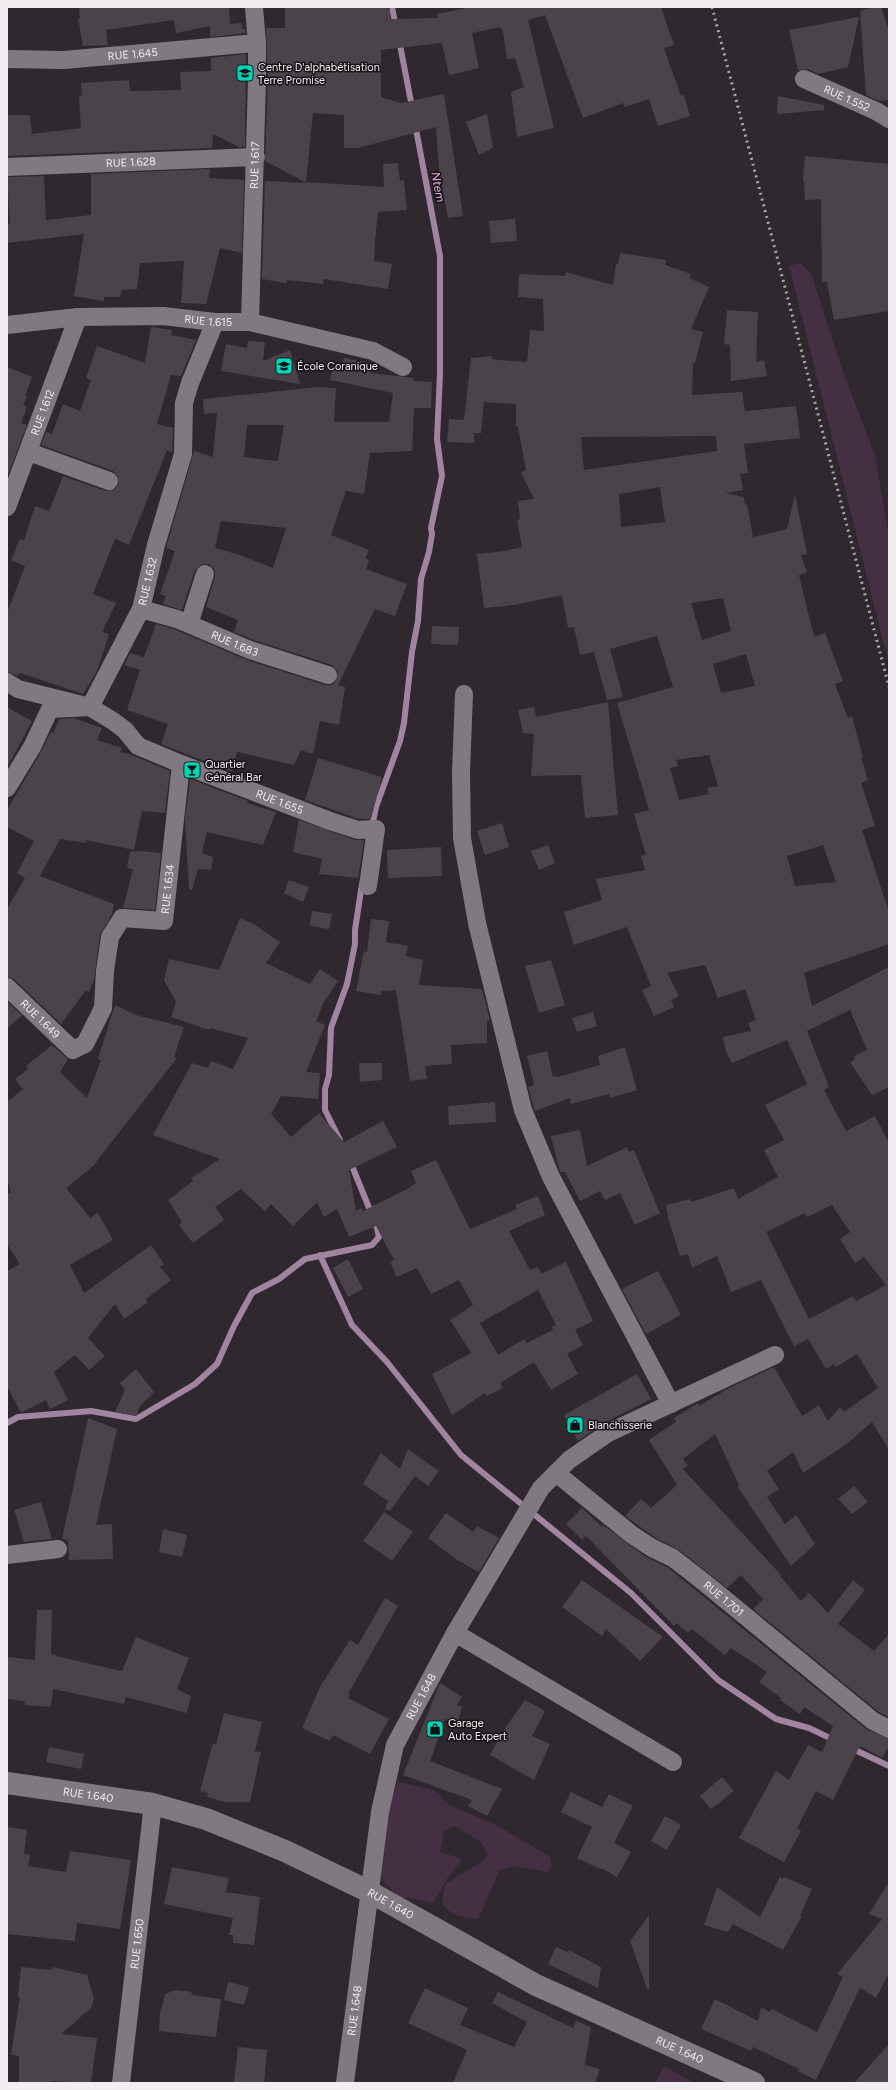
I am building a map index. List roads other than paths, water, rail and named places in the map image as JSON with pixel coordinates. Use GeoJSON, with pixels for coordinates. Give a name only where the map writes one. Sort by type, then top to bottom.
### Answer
{"type":"FeatureCollection","features":[{"type":"Feature","properties":{"kind":"street","name":"RUE 1.617"},"geometry":{"type":"LineString","coordinates":[[250,322],[256,157],[257,43],[254,7]]}},
{"type":"Feature","properties":{"kind":"street","name":"RUE 1.645"},"geometry":{"type":"LineString","coordinates":[[7,59],[64,60],[257,43]]}},
{"type":"Feature","properties":{"kind":"street","name":"RUE 1.552"},"geometry":{"type":"LineString","coordinates":[[804,79],[876,111],[889,119]]}},
{"type":"Feature","properties":{"kind":"street","name":"RUE 1.628"},"geometry":{"type":"LineString","coordinates":[[7,167],[256,157]]}},
{"type":"Feature","properties":{"kind":"street","name":"RUE 1.615"},"geometry":{"type":"LineString","coordinates":[[7,325],[78,317],[163,316],[215,322],[250,322],[373,351],[403,367]]}},
{"type":"Feature","properties":{"kind":"street","name":"RUE 1.612"},"geometry":{"type":"LineString","coordinates":[[7,507],[29,452],[78,317]]}},
{"type":"Feature","properties":{"kind":"street","name":"RUE 1.632"},"geometry":{"type":"LineString","coordinates":[[90,708],[141,609],[156,545],[183,454],[184,403],[190,382],[215,322]]}},
{"type":"Feature","properties":{"kind":"street"},"geometry":{"type":"LineString","coordinates":[[29,452],[109,481]]}},
{"type":"Feature","properties":{"kind":"street"},"geometry":{"type":"LineString","coordinates":[[189,624],[205,574]]}},
{"type":"Feature","properties":{"kind":"street","name":"RUE 1.683"},"geometry":{"type":"LineString","coordinates":[[141,609],[189,624],[250,650],[328,675]]}},
{"type":"Feature","properties":{"kind":"street","name":"RUE 1.655"},"geometry":{"type":"LineString","coordinates":[[7,682],[18,688],[90,708],[113,721],[125,730],[138,746],[181,764],[330,821],[358,830],[376,829],[368,886]]}},
{"type":"Feature","properties":{"kind":"street"},"geometry":{"type":"LineString","coordinates":[[464,694],[460,772],[462,838],[477,923],[523,1110],[551,1176],[671,1404]]}},
{"type":"Feature","properties":{"kind":"street"},"geometry":{"type":"LineString","coordinates":[[7,788],[32,747],[50,709],[90,708]]}},
{"type":"Feature","properties":{"kind":"street","name":"RUE 1.634"},"geometry":{"type":"LineString","coordinates":[[73,1050],[85,1044],[103,1008],[104,972],[110,937],[122,918],[164,921],[181,764]]}},
{"type":"Feature","properties":{"kind":"street","name":"RUE 1.649"},"geometry":{"type":"LineString","coordinates":[[7,987],[73,1050]]}},
{"type":"Feature","properties":{"kind":"street","name":"RUE 1.648"},"geometry":{"type":"LineString","coordinates":[[345,2083],[380,1812],[395,1745],[455,1633],[541,1488],[569,1460],[608,1433],[775,1355]]}},
{"type":"Feature","properties":{"kind":"street","name":"RUE 1.701"},"geometry":{"type":"LineString","coordinates":[[556,1473],[631,1534],[652,1548],[673,1558],[700,1578],[873,1721],[889,1728]]}},
{"type":"Feature","properties":{"kind":"street"},"geometry":{"type":"LineString","coordinates":[[7,1555],[58,1550]]}},
{"type":"Feature","properties":{"kind":"street"},"geometry":{"type":"LineString","coordinates":[[455,1633],[673,1762]]}},
{"type":"Feature","properties":{"kind":"street","name":"RUE 1.640"},"geometry":{"type":"LineString","coordinates":[[7,1783],[153,1804],[206,1819],[285,1851],[370,1892],[536,1985],[754,2083]]}},
{"type":"Feature","properties":{"kind":"street","name":"RUE 1.650"},"geometry":{"type":"LineString","coordinates":[[121,2083],[153,1804]]}},
{"type":"Feature","properties":{"kind":"waterway","name":"Ntem"},"geometry":{"type":"LineString","coordinates":[[392,7],[396,27]]}},
{"type":"Feature","properties":{"kind":"waterway","name":"Ntem"},"geometry":{"type":"LineString","coordinates":[[399,40],[412,107]]}},
{"type":"Feature","properties":{"kind":"waterway"},"geometry":{"type":"LineString","coordinates":[[372,827],[376,807],[400,741],[404,723],[412,652],[418,621],[421,579],[429,552],[432,534],[431,528],[442,476],[437,439],[440,374],[440,256],[415,124]]}},
{"type":"Feature","properties":{"kind":"waterway"},"geometry":{"type":"LineString","coordinates":[[340,1140],[325,1110],[325,1089],[329,1075],[331,1028],[347,984],[355,944],[355,930],[362,884]]}},
{"type":"Feature","properties":{"kind":"waterway"},"geometry":{"type":"LineString","coordinates":[[350,1161],[372,1215]]}},
{"type":"Feature","properties":{"kind":"waterway"},"geometry":{"type":"LineString","coordinates":[[7,1423],[18,1417],[91,1411],[136,1419],[195,1384],[217,1364],[234,1326],[252,1293],[279,1279],[305,1259],[372,1245],[379,1237],[376,1224]]}},
{"type":"Feature","properties":{"kind":"waterway"},"geometry":{"type":"LineString","coordinates":[[320,1255],[352,1325],[387,1362],[461,1455],[631,1593],[718,1680],[776,1719],[809,1728],[836,1741]]}},
{"type":"Feature","properties":{"kind":"waterway"},"geometry":{"type":"LineString","coordinates":[[851,1748],[889,1766]]}},
{"type":"Feature","properties":{"kind":"railway"},"geometry":{"type":"LineString","coordinates":[[712,7],[889,687]]}},
{"type":"Feature","properties":{"kind":"place","name":"Centre D'alphabétisation Terre Promise"},"geometry":{"type":"Point","coordinates":[245,73]}},
{"type":"Feature","properties":{"kind":"place","name":"École Coranique"},"geometry":{"type":"Point","coordinates":[284,366]}},
{"type":"Feature","properties":{"kind":"place","name":"Quartier Général Bar"},"geometry":{"type":"Point","coordinates":[192,770]}},
{"type":"Feature","properties":{"kind":"place","name":"Blanchisserie"},"geometry":{"type":"Point","coordinates":[575,1425]}},
{"type":"Feature","properties":{"kind":"place","name":"Garage Auto Expert"},"geometry":{"type":"Point","coordinates":[435,1729]}}]}
